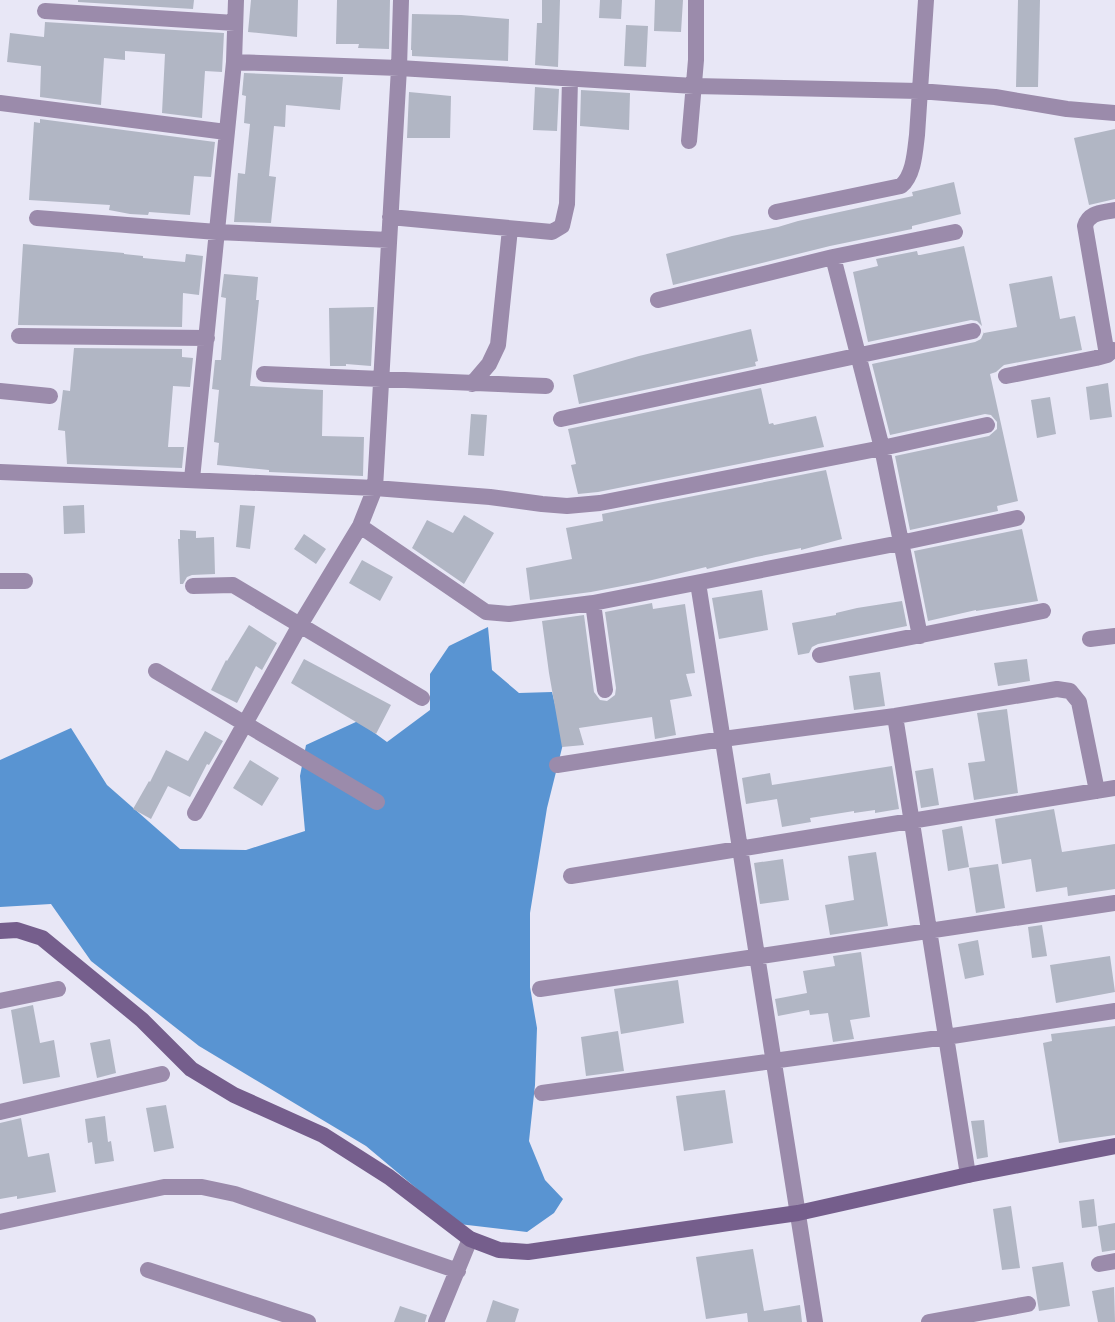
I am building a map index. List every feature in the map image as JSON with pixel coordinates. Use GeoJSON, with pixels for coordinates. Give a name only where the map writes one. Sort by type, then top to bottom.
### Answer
{"type":"FeatureCollection","features":[{"type":"Feature","properties":{"kind":"street"},"geometry":{"type":"LineString","coordinates":[[192,479],[234,62],[236,0]]}},
{"type":"Feature","properties":{"kind":"street"},"geometry":{"type":"LineString","coordinates":[[195,813],[300,625],[360,526],[375,488],[401,0]]}},
{"type":"Feature","properties":{"kind":"street"},"geometry":{"type":"LineString","coordinates":[[689,141],[697,34],[696,0]]}},
{"type":"Feature","properties":{"kind":"street"},"geometry":{"type":"LineString","coordinates":[[776,212],[901,186],[906,182],[915,152],[926,0]]}},
{"type":"Feature","properties":{"kind":"street"},"geometry":{"type":"LineString","coordinates":[[45,11],[235,23]]}},
{"type":"Feature","properties":{"kind":"street"},"geometry":{"type":"LineString","coordinates":[[234,62],[399,68],[694,86],[919,91],[995,97],[1115,113]]}},
{"type":"Feature","properties":{"kind":"street"},"geometry":{"type":"LineString","coordinates":[[390,217],[552,232],[562,226],[567,204],[570,79]]}},
{"type":"Feature","properties":{"kind":"street"},"geometry":{"type":"LineString","coordinates":[[0,103],[226,132]]}},
{"type":"Feature","properties":{"kind":"street"},"geometry":{"type":"LineString","coordinates":[[1006,376],[1111,351],[1085,226],[1090,216],[1115,210]]}},
{"type":"Feature","properties":{"kind":"street"},"geometry":{"type":"LineString","coordinates":[[37,218],[217,232],[389,240]]}},
{"type":"Feature","properties":{"kind":"street"},"geometry":{"type":"LineString","coordinates":[[472,384],[489,364],[498,345],[510,229]]}},
{"type":"Feature","properties":{"kind":"street"},"geometry":{"type":"LineString","coordinates":[[658,300],[833,257],[955,232]]}},
{"type":"Feature","properties":{"kind":"street"},"geometry":{"type":"LineString","coordinates":[[833,257],[882,448],[920,636]]}},
{"type":"Feature","properties":{"kind":"street"},"geometry":{"type":"LineString","coordinates":[[561,419],[973,331]]}},
{"type":"Feature","properties":{"kind":"street"},"geometry":{"type":"LineString","coordinates":[[19,336],[207,338]]}},
{"type":"Feature","properties":{"kind":"street"},"geometry":{"type":"LineString","coordinates":[[264,374],[546,386]]}},
{"type":"Feature","properties":{"kind":"street"},"geometry":{"type":"LineString","coordinates":[[0,391],[50,396]]}},
{"type":"Feature","properties":{"kind":"street"},"geometry":{"type":"LineString","coordinates":[[0,472],[375,488],[567,506],[600,503],[987,425]]}},
{"type":"Feature","properties":{"kind":"street"},"geometry":{"type":"LineString","coordinates":[[360,526],[486,612],[509,614],[593,603],[1017,518]]}},
{"type":"Feature","properties":{"kind":"street"},"geometry":{"type":"LineString","coordinates":[[0,581],[25,581]]}},
{"type":"Feature","properties":{"kind":"street"},"geometry":{"type":"LineString","coordinates":[[698,583],[815,1322]]}},
{"type":"Feature","properties":{"kind":"street"},"geometry":{"type":"LineString","coordinates":[[193,586],[233,585],[422,698]]}},
{"type":"Feature","properties":{"kind":"street"},"geometry":{"type":"LineString","coordinates":[[593,603],[605,690]]}},
{"type":"Feature","properties":{"kind":"street"},"geometry":{"type":"LineString","coordinates":[[820,655],[1043,611]]}},
{"type":"Feature","properties":{"kind":"street"},"geometry":{"type":"LineString","coordinates":[[1090,639],[1115,636]]}},
{"type":"Feature","properties":{"kind":"street"},"geometry":{"type":"LineString","coordinates":[[156,671],[377,802]]}},
{"type":"Feature","properties":{"kind":"street"},"geometry":{"type":"LineString","coordinates":[[557,765],[1057,689],[1070,691],[1079,702],[1097,791]]}},
{"type":"Feature","properties":{"kind":"street"},"geometry":{"type":"LineString","coordinates":[[895,716],[968,1175]]}},
{"type":"Feature","properties":{"kind":"street"},"geometry":{"type":"LineString","coordinates":[[571,876],[1115,788]]}},
{"type":"Feature","properties":{"kind":"street"},"geometry":{"type":"LineString","coordinates":[[540,989],[1115,903]]}},
{"type":"Feature","properties":{"kind":"street"},"geometry":{"type":"LineString","coordinates":[[0,931],[17,930],[42,938],[142,1020],[191,1069],[234,1095],[323,1135],[389,1177],[470,1239],[499,1250],[528,1252],[798,1213],[1115,1146]]}},
{"type":"Feature","properties":{"kind":"street"},"geometry":{"type":"LineString","coordinates":[[0,1001],[58,989]]}},
{"type":"Feature","properties":{"kind":"street"},"geometry":{"type":"LineString","coordinates":[[542,1093],[1115,1011]]}},
{"type":"Feature","properties":{"kind":"street"},"geometry":{"type":"LineString","coordinates":[[0,1112],[162,1074]]}},
{"type":"Feature","properties":{"kind":"street"},"geometry":{"type":"LineString","coordinates":[[0,1222],[164,1187],[202,1187],[235,1194],[458,1271]]}},
{"type":"Feature","properties":{"kind":"street"},"geometry":{"type":"LineString","coordinates":[[436,1322],[470,1239]]}},
{"type":"Feature","properties":{"kind":"street"},"geometry":{"type":"LineString","coordinates":[[148,1270],[308,1322]]}},
{"type":"Feature","properties":{"kind":"street"},"geometry":{"type":"LineString","coordinates":[[929,1322],[1028,1304]]}},
{"type":"Feature","properties":{"kind":"water"},"geometry":{"type":"Polygon","coordinates":[[[488,627],[492,670],[519,693],[552,692],[564,740],[547,808],[530,913],[530,987],[537,1028],[529,1141],[545,1180],[563,1199],[554,1213],[527,1232],[459,1224],[366,1146],[199,1046],[91,961],[51,904],[0,907],[0,760],[71,728],[107,785],[180,849],[246,850],[305,831],[300,776],[306,745],[358,721],[387,742],[430,710],[430,674],[449,646],[488,627]]]}},
{"type":"Feature","properties":{"kind":"building"},"geometry":{"type":"Polygon","coordinates":[[[78,0],[194,0],[193,9],[78,0]]]}},
{"type":"Feature","properties":{"kind":"building"},"geometry":{"type":"Polygon","coordinates":[[[251,0],[298,0],[297,37],[248,32],[251,0]]]}},
{"type":"Feature","properties":{"kind":"building"},"geometry":{"type":"Polygon","coordinates":[[[337,0],[390,0],[389,49],[336,44],[337,0]]]}},
{"type":"Feature","properties":{"kind":"building"},"geometry":{"type":"Polygon","coordinates":[[[542,0],[560,0],[558,67],[535,65],[537,23],[542,23],[542,0]]]}},
{"type":"Feature","properties":{"kind":"building"},"geometry":{"type":"Polygon","coordinates":[[[600,0],[622,0],[621,19],[599,18],[600,0]]]}},
{"type":"Feature","properties":{"kind":"building"},"geometry":{"type":"Polygon","coordinates":[[[655,0],[683,0],[681,32],[654,31],[655,0]]]}},
{"type":"Feature","properties":{"kind":"building"},"geometry":{"type":"Polygon","coordinates":[[[1018,0],[1040,0],[1038,87],[1016,87],[1018,0]]]}},
{"type":"Feature","properties":{"kind":"building"},"geometry":{"type":"Polygon","coordinates":[[[412,14],[509,19],[508,61],[412,56],[412,14]]]}},
{"type":"Feature","properties":{"kind":"building"},"geometry":{"type":"Polygon","coordinates":[[[45,22],[224,33],[222,72],[205,71],[202,118],[162,113],[165,54],[125,51],[125,60],[104,58],[101,105],[40,97],[41,66],[7,62],[10,33],[44,37],[45,22]]]}},
{"type":"Feature","properties":{"kind":"building"},"geometry":{"type":"Polygon","coordinates":[[[626,25],[648,26],[646,67],[624,66],[626,25]]]}},
{"type":"Feature","properties":{"kind":"building"},"geometry":{"type":"Polygon","coordinates":[[[244,73],[343,77],[340,110],[286,105],[285,127],[274,126],[269,176],[276,177],[271,223],[234,222],[238,173],[245,174],[250,124],[244,123],[244,73]]]}},
{"type":"Feature","properties":{"kind":"building"},"geometry":{"type":"Polygon","coordinates":[[[535,87],[559,89],[557,131],[533,130],[535,87]]]}},
{"type":"Feature","properties":{"kind":"building"},"geometry":{"type":"Polygon","coordinates":[[[581,90],[630,93],[629,130],[580,126],[581,90]]]}},
{"type":"Feature","properties":{"kind":"building"},"geometry":{"type":"Polygon","coordinates":[[[409,92],[451,96],[450,138],[407,138],[409,92]]]}},
{"type":"Feature","properties":{"kind":"building"},"geometry":{"type":"Polygon","coordinates":[[[40,119],[215,142],[211,177],[194,176],[190,215],[130,214],[109,210],[110,205],[29,200],[34,122],[40,123],[40,119]]]}},
{"type":"Feature","properties":{"kind":"building"},"geometry":{"type":"Polygon","coordinates":[[[1115,129],[1115,199],[1089,205],[1074,138],[1115,129]]]}},
{"type":"Feature","properties":{"kind":"building"},"geometry":{"type":"Polygon","coordinates":[[[954,182],[961,214],[912,226],[912,229],[673,285],[666,254],[732,236],[913,196],[912,192],[954,182]]]}},
{"type":"Feature","properties":{"kind":"building"},"geometry":{"type":"Polygon","coordinates":[[[23,244],[185,262],[186,254],[203,256],[199,295],[183,293],[182,327],[18,325],[23,244]]]}},
{"type":"Feature","properties":{"kind":"building"},"geometry":{"type":"Polygon","coordinates":[[[964,246],[982,326],[971,320],[868,342],[853,272],[878,266],[876,259],[917,251],[920,255],[964,246]]]}},
{"type":"Feature","properties":{"kind":"building"},"geometry":{"type":"Polygon","coordinates":[[[224,274],[258,277],[256,300],[259,300],[250,386],[323,390],[322,436],[364,437],[363,476],[269,472],[217,465],[219,443],[214,442],[219,390],[212,389],[215,360],[221,360],[226,298],[221,297],[224,274]]]}},
{"type":"Feature","properties":{"kind":"building"},"geometry":{"type":"Polygon","coordinates":[[[1052,276],[1060,319],[1075,316],[1082,350],[1004,365],[990,374],[1018,501],[997,506],[998,511],[910,530],[895,456],[989,436],[997,429],[997,422],[991,415],[985,414],[890,435],[872,364],[975,342],[981,339],[984,332],[1017,327],[1009,284],[1052,276]]]}},
{"type":"Feature","properties":{"kind":"building"},"geometry":{"type":"Polygon","coordinates":[[[374,307],[371,366],[330,366],[329,308],[374,307]]]}},
{"type":"Feature","properties":{"kind":"building"},"geometry":{"type":"Polygon","coordinates":[[[751,329],[758,361],[755,362],[756,366],[579,404],[573,375],[751,329]]]}},
{"type":"Feature","properties":{"kind":"building"},"geometry":{"type":"Polygon","coordinates":[[[74,348],[182,349],[182,357],[193,358],[190,387],[173,386],[168,447],[184,447],[182,468],[67,464],[65,431],[58,430],[63,390],[70,391],[74,348]]]}},
{"type":"Feature","properties":{"kind":"building"},"geometry":{"type":"Polygon","coordinates":[[[1108,383],[1112,417],[1090,420],[1086,387],[1108,383]]]}},
{"type":"Feature","properties":{"kind":"building"},"geometry":{"type":"Polygon","coordinates":[[[761,388],[769,424],[816,416],[824,447],[578,494],[571,465],[576,464],[568,429],[761,388]]]}},
{"type":"Feature","properties":{"kind":"building"},"geometry":{"type":"Polygon","coordinates":[[[1050,397],[1056,434],[1037,438],[1031,400],[1050,397]]]}},
{"type":"Feature","properties":{"kind":"building"},"geometry":{"type":"Polygon","coordinates":[[[471,414],[487,415],[484,456],[468,455],[471,414]]]}},
{"type":"Feature","properties":{"kind":"building"},"geometry":{"type":"Polygon","coordinates":[[[826,470],[842,539],[648,581],[530,600],[526,568],[572,559],[566,528],[603,521],[602,514],[826,470]]]}},
{"type":"Feature","properties":{"kind":"building"},"geometry":{"type":"Polygon","coordinates":[[[84,505],[85,533],[64,534],[63,506],[84,505]]]}},
{"type":"Feature","properties":{"kind":"building"},"geometry":{"type":"Polygon","coordinates":[[[240,505],[255,506],[250,549],[236,547],[240,505]]]}},
{"type":"Feature","properties":{"kind":"building"},"geometry":{"type":"Polygon","coordinates":[[[464,515],[494,533],[464,584],[412,548],[427,520],[453,533],[464,515]]]}},
{"type":"Feature","properties":{"kind":"building"},"geometry":{"type":"Polygon","coordinates":[[[1022,529],[1038,601],[928,621],[914,551],[1022,529]]]}},
{"type":"Feature","properties":{"kind":"building"},"geometry":{"type":"Polygon","coordinates":[[[180,530],[196,531],[196,538],[214,537],[215,574],[192,575],[180,584],[180,530]]]}},
{"type":"Feature","properties":{"kind":"building"},"geometry":{"type":"Polygon","coordinates":[[[304,534],[326,549],[316,564],[294,549],[304,534]]]}},
{"type":"Feature","properties":{"kind":"building"},"geometry":{"type":"Polygon","coordinates":[[[362,560],[393,577],[380,601],[349,583],[362,560]]]}},
{"type":"Feature","properties":{"kind":"building"},"geometry":{"type":"Polygon","coordinates":[[[762,590],[768,630],[719,639],[712,598],[762,590]]]}},
{"type":"Feature","properties":{"kind":"building"},"geometry":{"type":"Polygon","coordinates":[[[902,601],[907,626],[818,644],[809,653],[798,655],[792,623],[902,601]]]}},
{"type":"Feature","properties":{"kind":"building"},"geometry":{"type":"Polygon","coordinates":[[[652,603],[653,609],[685,604],[695,673],[686,674],[692,696],[670,700],[676,735],[655,739],[652,717],[579,728],[584,745],[562,747],[542,621],[584,615],[594,692],[600,700],[607,701],[615,695],[616,688],[605,612],[652,603]]]}},
{"type":"Feature","properties":{"kind":"building"},"geometry":{"type":"Polygon","coordinates":[[[249,625],[277,643],[262,670],[256,666],[237,703],[211,690],[249,625]]]}},
{"type":"Feature","properties":{"kind":"building"},"geometry":{"type":"Polygon","coordinates":[[[304,659],[391,705],[376,734],[291,683],[304,659]]]}},
{"type":"Feature","properties":{"kind":"building"},"geometry":{"type":"Polygon","coordinates":[[[1027,659],[1030,681],[998,686],[994,663],[1027,659]]]}},
{"type":"Feature","properties":{"kind":"building"},"geometry":{"type":"Polygon","coordinates":[[[880,672],[885,706],[854,710],[849,676],[880,672]]]}},
{"type":"Feature","properties":{"kind":"building"},"geometry":{"type":"Polygon","coordinates":[[[1007,709],[1018,793],[974,800],[968,763],[985,761],[977,713],[1007,709]]]}},
{"type":"Feature","properties":{"kind":"building"},"geometry":{"type":"Polygon","coordinates":[[[205,731],[223,741],[190,797],[168,786],[151,819],[133,809],[166,750],[188,761],[205,731]]]}},
{"type":"Feature","properties":{"kind":"building"},"geometry":{"type":"Polygon","coordinates":[[[250,760],[279,778],[262,806],[233,788],[250,760]]]}},
{"type":"Feature","properties":{"kind":"building"},"geometry":{"type":"Polygon","coordinates":[[[892,766],[899,809],[875,813],[875,810],[854,811],[810,818],[811,822],[782,827],[777,799],[746,804],[742,778],[770,773],[772,785],[892,766]]]}},
{"type":"Feature","properties":{"kind":"building"},"geometry":{"type":"Polygon","coordinates":[[[933,768],[939,805],[921,808],[915,771],[933,768]]]}},
{"type":"Feature","properties":{"kind":"building"},"geometry":{"type":"Polygon","coordinates":[[[1054,809],[1062,852],[1115,844],[1115,889],[1068,896],[1067,887],[1036,892],[1031,859],[1002,864],[995,819],[1054,809]]]}},
{"type":"Feature","properties":{"kind":"building"},"geometry":{"type":"Polygon","coordinates":[[[962,826],[969,867],[948,871],[942,830],[962,826]]]}},
{"type":"Feature","properties":{"kind":"building"},"geometry":{"type":"Polygon","coordinates":[[[876,852],[888,926],[830,935],[825,905],[854,900],[848,856],[876,852]]]}},
{"type":"Feature","properties":{"kind":"building"},"geometry":{"type":"Polygon","coordinates":[[[783,859],[789,900],[760,904],[754,863],[783,859]]]}},
{"type":"Feature","properties":{"kind":"building"},"geometry":{"type":"Polygon","coordinates":[[[998,864],[1005,908],[976,913],[969,868],[998,864]]]}},
{"type":"Feature","properties":{"kind":"building"},"geometry":{"type":"Polygon","coordinates":[[[1042,925],[1047,956],[1032,958],[1028,927],[1042,925]]]}},
{"type":"Feature","properties":{"kind":"building"},"geometry":{"type":"Polygon","coordinates":[[[978,940],[984,975],[965,979],[958,944],[978,940]]]}},
{"type":"Feature","properties":{"kind":"building"},"geometry":{"type":"Polygon","coordinates":[[[861,952],[870,1017],[850,1020],[854,1039],[833,1042],[828,1013],[810,1015],[809,1010],[778,1016],[775,999],[807,993],[803,971],[835,966],[833,956],[861,952]]]}},
{"type":"Feature","properties":{"kind":"building"},"geometry":{"type":"Polygon","coordinates":[[[1110,956],[1115,992],[1056,1003],[1050,965],[1110,956]]]}},
{"type":"Feature","properties":{"kind":"building"},"geometry":{"type":"Polygon","coordinates":[[[678,980],[684,1023],[621,1034],[614,989],[678,980]]]}},
{"type":"Feature","properties":{"kind":"building"},"geometry":{"type":"Polygon","coordinates":[[[33,1005],[40,1043],[54,1040],[60,1077],[23,1084],[11,1010],[33,1005]]]}},
{"type":"Feature","properties":{"kind":"building"},"geometry":{"type":"Polygon","coordinates":[[[1115,1026],[1115,1135],[1059,1143],[1043,1043],[1052,1041],[1051,1034],[1115,1026]]]}},
{"type":"Feature","properties":{"kind":"building"},"geometry":{"type":"Polygon","coordinates":[[[618,1031],[624,1071],[586,1076],[581,1037],[618,1031]]]}},
{"type":"Feature","properties":{"kind":"building"},"geometry":{"type":"Polygon","coordinates":[[[110,1039],[116,1073],[97,1078],[90,1043],[110,1039]]]}},
{"type":"Feature","properties":{"kind":"building"},"geometry":{"type":"Polygon","coordinates":[[[725,1090],[733,1143],[684,1151],[676,1096],[725,1090]]]}},
{"type":"Feature","properties":{"kind":"building"},"geometry":{"type":"Polygon","coordinates":[[[166,1105],[174,1148],[154,1152],[146,1108],[166,1105]]]}},
{"type":"Feature","properties":{"kind":"building"},"geometry":{"type":"Polygon","coordinates":[[[105,1116],[114,1161],[95,1164],[85,1119],[105,1116]]]}},
{"type":"Feature","properties":{"kind":"building"},"geometry":{"type":"Polygon","coordinates":[[[21,1118],[28,1157],[49,1153],[56,1192],[0,1199],[0,1123],[21,1118]]]}},
{"type":"Feature","properties":{"kind":"building"},"geometry":{"type":"Polygon","coordinates":[[[984,1120],[988,1157],[977,1159],[971,1121],[984,1120]]]}},
{"type":"Feature","properties":{"kind":"building"},"geometry":{"type":"Polygon","coordinates":[[[1094,1199],[1097,1226],[1082,1228],[1079,1201],[1094,1199]]]}},
{"type":"Feature","properties":{"kind":"building"},"geometry":{"type":"Polygon","coordinates":[[[1011,1206],[1020,1268],[1002,1270],[993,1209],[1011,1206]]]}},
{"type":"Feature","properties":{"kind":"building"},"geometry":{"type":"Polygon","coordinates":[[[1115,1223],[1115,1250],[1102,1252],[1098,1226],[1115,1223]]]}},
{"type":"Feature","properties":{"kind":"building"},"geometry":{"type":"Polygon","coordinates":[[[753,1249],[764,1311],[800,1305],[802,1322],[748,1322],[747,1313],[706,1319],[696,1257],[753,1249]]]}},
{"type":"Feature","properties":{"kind":"building"},"geometry":{"type":"Polygon","coordinates":[[[1063,1262],[1070,1306],[1039,1311],[1032,1267],[1063,1262]]]}},
{"type":"Feature","properties":{"kind":"building"},"geometry":{"type":"Polygon","coordinates":[[[1114,1287],[1115,1322],[1098,1322],[1092,1291],[1114,1287]]]}},
{"type":"Feature","properties":{"kind":"building"},"geometry":{"type":"Polygon","coordinates":[[[493,1300],[519,1309],[515,1322],[486,1322],[493,1300]]]}},
{"type":"Feature","properties":{"kind":"building"},"geometry":{"type":"Polygon","coordinates":[[[400,1306],[427,1315],[425,1322],[394,1322],[400,1306]]]}}]}
